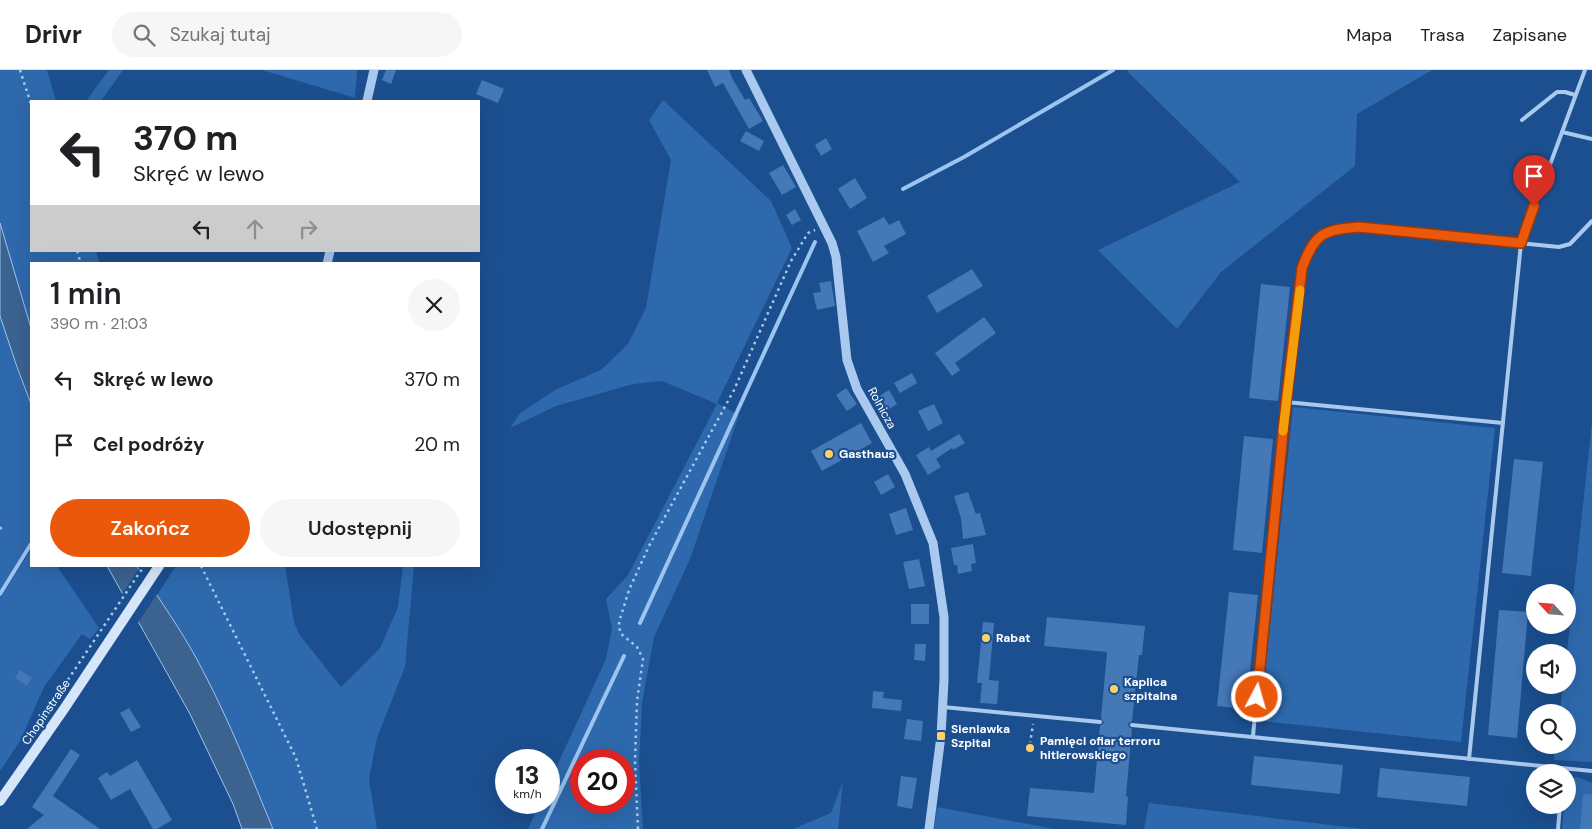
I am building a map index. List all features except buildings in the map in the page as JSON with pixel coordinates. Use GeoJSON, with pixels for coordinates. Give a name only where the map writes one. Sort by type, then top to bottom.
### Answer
{"type":"FeatureCollection","features":[{"type":"Feature","properties":{"kind":"main road","name":"Chopinstraße"},"geometry":{"type":"LineString","coordinates":[[0,801],[158,567]]}},
{"type":"Feature","properties":{"kind":"street"},"geometry":{"type":"LineString","coordinates":[[367,100],[374,70]]}},
{"type":"Feature","properties":{"kind":"street","name":"Rolnicza"},"geometry":{"type":"LineString","coordinates":[[746,70],[832,243],[836,257],[846,360],[857,389],[905,474],[933,543],[944,617],[943,707],[929,829]]}},
{"type":"Feature","properties":{"kind":"lane"},"geometry":{"type":"LineString","coordinates":[[1469,759],[1521,243],[1585,70]]}},
{"type":"Feature","properties":{"kind":"lane"},"geometry":{"type":"LineString","coordinates":[[1522,120],[1557,92],[1565,92],[1575,96]]}},
{"type":"Feature","properties":{"kind":"lane"},"geometry":{"type":"LineString","coordinates":[[1562,132],[1592,139]]}},
{"type":"Feature","properties":{"kind":"lane"},"geometry":{"type":"LineString","coordinates":[[1253,736],[1286,402],[1302,268],[1314,243],[1324,233],[1338,229],[1359,227],[1559,247],[1570,244],[1592,221]]}},
{"type":"Feature","properties":{"kind":"lane"},"geometry":{"type":"LineString","coordinates":[[1286,402],[1503,423]]}},
{"type":"Feature","properties":{"kind":"lane"},"geometry":{"type":"LineString","coordinates":[[943,707],[1100,722]]}},
{"type":"Feature","properties":{"kind":"lane"},"geometry":{"type":"LineString","coordinates":[[1132,725],[1526,766]]}},
{"type":"Feature","properties":{"kind":"lane"},"geometry":{"type":"LineString","coordinates":[[1576,770],[1592,771]]}},
{"type":"Feature","properties":{"kind":"lane"},"geometry":{"type":"LineString","coordinates":[[1558,829],[1559,814]]}},
{"type":"Feature","properties":{"kind":"path"},"geometry":{"type":"LineString","coordinates":[[20,70],[30,101]]}},
{"type":"Feature","properties":{"kind":"path"},"geometry":{"type":"LineString","coordinates":[[638,829],[634,762],[637,701],[643,659],[637,647],[620,633],[619,622],[629,590],[649,546],[734,390],[790,261],[808,233],[823,226]]}},
{"type":"Feature","properties":{"kind":"path"},"geometry":{"type":"LineString","coordinates":[[38,724],[143,567]]}},
{"type":"Feature","properties":{"kind":"path"},"geometry":{"type":"LineString","coordinates":[[201,567],[296,758],[317,829]]}},
{"type":"Feature","properties":{"kind":"path"},"geometry":{"type":"LineString","coordinates":[[1030,744],[1033,724]]}},
{"type":"Feature","properties":{"kind":"shaded area"},"geometry":{"type":"Polygon","coordinates":[[[0,70],[47,70],[56,100],[30,100],[30,252],[96,252],[99,262],[30,262],[30,325],[0,223],[0,70]]]}},
{"type":"Feature","properties":{"kind":"shaded area"},"geometry":{"type":"Polygon","coordinates":[[[109,70],[123,70],[102,100],[87,100],[109,70]]]}},
{"type":"Feature","properties":{"kind":"shaded area"},"geometry":{"type":"Polygon","coordinates":[[[262,70],[357,70],[355,98],[262,70]]]}},
{"type":"Feature","properties":{"kind":"shaded area"},"geometry":{"type":"Polygon","coordinates":[[[1432,70],[1357,114],[1355,166],[1221,272],[1177,329],[1098,250],[1240,182],[1127,71],[1432,70]]]}},
{"type":"Feature","properties":{"kind":"shaded area"},"geometry":{"type":"Polygon","coordinates":[[[663,100],[771,201],[792,248],[717,403],[739,415],[690,559],[654,637],[642,703],[639,762],[643,829],[528,829],[535,814],[560,814],[560,759],[606,659],[612,628],[606,599],[628,575],[717,404],[662,381],[633,384],[556,406],[510,428],[520,413],[557,389],[601,370],[628,344],[646,308],[671,160],[649,120],[663,100]]]}},
{"type":"Feature","properties":{"kind":"shaded area"},"geometry":{"type":"Polygon","coordinates":[[[0,223],[30,325],[30,401],[0,316],[0,223]]]}},
{"type":"Feature","properties":{"kind":"shaded area"},"geometry":{"type":"Polygon","coordinates":[[[0,316],[30,401],[30,542],[0,590],[0,316]]]}},
{"type":"Feature","properties":{"kind":"shaded area"},"geometry":{"type":"Polygon","coordinates":[[[1293,407],[1495,428],[1461,742],[1260,721],[1293,407]]]}},
{"type":"Feature","properties":{"kind":"shaded area"},"geometry":{"type":"Polygon","coordinates":[[[1592,422],[1592,762],[1554,760],[1555,754],[1576,754],[1576,704],[1561,704],[1562,694],[1576,694],[1576,644],[1568,644],[1569,634],[1576,634],[1576,584],[1574,584],[1592,422]]]}},
{"type":"Feature","properties":{"kind":"shaded area"},"geometry":{"type":"Polygon","coordinates":[[[30,552],[30,567],[58,567],[99,628],[90,639],[82,634],[44,687],[20,741],[0,771],[0,598],[30,552]]]}},
{"type":"Feature","properties":{"kind":"shaded area"},"geometry":{"type":"Polygon","coordinates":[[[108,567],[138,567],[146,583],[149,583],[178,627],[222,710],[273,829],[242,829],[233,804],[190,714],[108,567]]]}},
{"type":"Feature","properties":{"kind":"shaded area"},"geometry":{"type":"Polygon","coordinates":[[[175,567],[285,567],[294,622],[299,634],[341,687],[380,648],[398,607],[403,567],[414,567],[405,667],[377,738],[369,779],[377,829],[273,829],[235,739],[207,680],[157,595],[175,567]]]}},
{"type":"Feature","properties":{"kind":"shaded area"},"geometry":{"type":"Polygon","coordinates":[[[1576,777],[1592,783],[1592,829],[1562,829],[1563,814],[1576,814],[1576,777]]]}},
{"type":"Feature","properties":{"kind":"shaded area"},"geometry":{"type":"Polygon","coordinates":[[[843,781],[838,829],[793,829],[831,813],[843,781]]]}},
{"type":"Feature","properties":{"kind":"shaded area"},"geometry":{"type":"Polygon","coordinates":[[[1149,803],[1364,829],[1144,829],[1149,803]]]}},
{"type":"Feature","properties":{"kind":"shaded area"},"geometry":{"type":"Polygon","coordinates":[[[937,807],[1054,829],[934,829],[937,807]]]}},
{"type":"Feature","properties":{"kind":"pier"},"geometry":{"type":"Polygon","coordinates":[[[140,567],[147,581],[151,582],[158,593],[137,624],[121,596],[140,567]]]}},
{"type":"Feature","properties":{"kind":"waterway"},"geometry":{"type":"LineString","coordinates":[[903,189],[964,157],[1113,70]]}},
{"type":"Feature","properties":{"kind":"waterway"},"geometry":{"type":"LineString","coordinates":[[640,623],[815,242]]}},
{"type":"Feature","properties":{"kind":"waterway"},"geometry":{"type":"LineString","coordinates":[[0,594],[30,546]]}},
{"type":"Feature","properties":{"kind":"waterway"},"geometry":{"type":"LineString","coordinates":[[542,829],[624,656]]}},
{"type":"Feature","properties":{"kind":"slow traffic"},"geometry":{"type":"LineString","coordinates":[[1283,431],[1300,290]]}},
{"type":"Feature","properties":{"kind":"place","name":"Gasthaus"},"geometry":{"type":"Point","coordinates":[829,454]}},
{"type":"Feature","properties":{"kind":"place","name":"Rabat"},"geometry":{"type":"Point","coordinates":[986,638]}},
{"type":"Feature","properties":{"kind":"place","name":"Kaplica szpitalna"},"geometry":{"type":"Point","coordinates":[1114,689]}},
{"type":"Feature","properties":{"kind":"place","name":"Sieniawka Szpital"},"geometry":{"type":"Point","coordinates":[941,736]}},
{"type":"Feature","properties":{"kind":"place","name":"Pamięci ofiar terroru hitlerowskiego"},"geometry":{"type":"Point","coordinates":[1030,748]}},
{"type":"Feature","properties":{"kind":"route"},"geometry":{"type":"LineString","coordinates":[[1257,697],[1286,402],[1302,268],[1314,243],[1324,233],[1338,229],[1359,227],[1521,243],[1534,206]]}}]}
